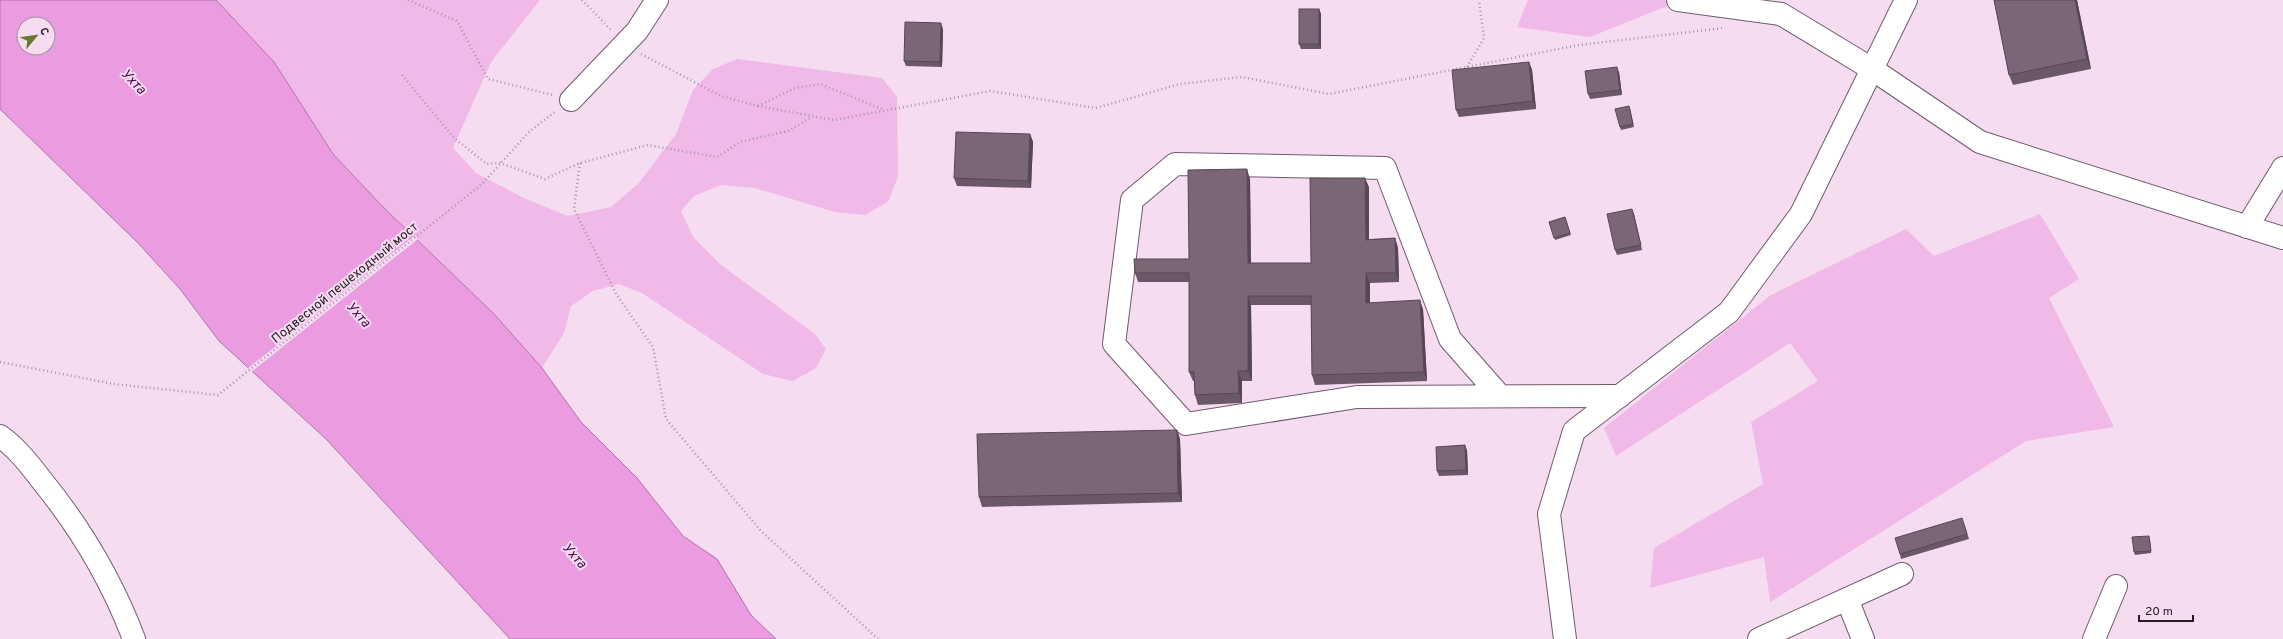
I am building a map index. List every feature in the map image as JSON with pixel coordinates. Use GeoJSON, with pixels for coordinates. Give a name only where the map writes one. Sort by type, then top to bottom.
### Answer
{"type":"FeatureCollection","features":[{"type":"Feature","properties":{"kind":"street"},"geometry":{"type":"LineString","coordinates":[[631,38],[645,0]]}},
{"type":"Feature","properties":{"kind":"street"},"geometry":{"type":"LineString","coordinates":[[571,100],[631,38],[657,0]]}},
{"type":"Feature","properties":{"kind":"street"},"geometry":{"type":"LineString","coordinates":[[1678,0],[1781,14],[1872,69],[1980,142],[2283,238]]}},
{"type":"Feature","properties":{"kind":"street"},"geometry":{"type":"LineString","coordinates":[[1565,639],[1549,514],[1574,431],[1729,312],[1801,214],[1906,0]]}},
{"type":"Feature","properties":{"kind":"street"},"geometry":{"type":"LineString","coordinates":[[1500,396],[1450,339],[1385,168],[1174,164],[1132,200],[1114,344],[1186,424],[1357,397],[1620,396]]}},
{"type":"Feature","properties":{"kind":"street"},"geometry":{"type":"LineString","coordinates":[[2247,227],[2283,168]]}},
{"type":"Feature","properties":{"kind":"street"},"geometry":{"type":"LineString","coordinates":[[0,436],[10,443],[30,465],[74,521],[110,583],[134,639]]}},
{"type":"Feature","properties":{"kind":"street"},"geometry":{"type":"LineString","coordinates":[[1759,639],[1902,574]]}},
{"type":"Feature","properties":{"kind":"street"},"geometry":{"type":"LineString","coordinates":[[2094,639],[2116,586]]}},
{"type":"Feature","properties":{"kind":"street"},"geometry":{"type":"LineString","coordinates":[[1847,599],[1863,639]]}},
{"type":"Feature","properties":{"kind":"path"},"geometry":{"type":"LineString","coordinates":[[408,0],[458,21],[488,79],[571,100]]}},
{"type":"Feature","properties":{"kind":"path"},"geometry":{"type":"LineString","coordinates":[[582,0],[631,38],[720,96],[758,106],[834,120],[990,92],[1096,108],[1180,84],[1242,76],[1329,94],[1579,44],[1730,27]]}},
{"type":"Feature","properties":{"kind":"path"},"geometry":{"type":"LineString","coordinates":[[1467,67],[1484,38],[1479,0]]}},
{"type":"Feature","properties":{"kind":"path"},"geometry":{"type":"LineString","coordinates":[[402,75],[454,138],[487,164],[500,163],[545,179],[580,163],[648,145],[717,157],[740,142],[788,131],[812,117]]}},
{"type":"Feature","properties":{"kind":"path"},"geometry":{"type":"LineString","coordinates":[[758,106],[795,88],[820,84],[883,110]]}},
{"type":"Feature","properties":{"kind":"path","name":"Подвесной пешеходный мост"},"geometry":{"type":"LineString","coordinates":[[0,362],[114,384],[218,395],[482,184],[530,131],[571,100]]}},
{"type":"Feature","properties":{"kind":"path"},"geometry":{"type":"LineString","coordinates":[[580,163],[574,209],[616,294],[653,347],[666,419],[761,531],[878,639]]}},
{"type":"Feature","properties":{"kind":"shaded area"},"geometry":{"type":"Polygon","coordinates":[[[216,0],[540,0],[491,62],[453,148],[476,173],[526,199],[568,216],[611,207],[638,184],[676,134],[693,90],[713,69],[737,59],[882,78],[897,97],[898,177],[888,202],[865,215],[835,212],[755,188],[721,185],[694,196],[681,211],[693,237],[721,265],[815,334],[826,349],[816,368],[793,381],[763,374],[642,293],[619,284],[593,291],[571,306],[564,333],[542,368],[494,314],[383,207],[333,154],[274,62],[216,0]]]}},
{"type":"Feature","properties":{"kind":"shaded area"},"geometry":{"type":"Polygon","coordinates":[[[1528,0],[1682,0],[1590,37],[1517,27],[1528,0]]]}},
{"type":"Feature","properties":{"kind":"shaded area"},"geometry":{"type":"Polygon","coordinates":[[[2040,214],[2079,279],[2049,298],[2114,427],[2026,441],[1770,602],[1764,557],[1650,588],[1654,548],[1763,484],[1751,422],[1818,381],[1790,343],[1616,456],[1604,428],[1771,295],[1906,229],[1934,256],[2040,214]]]}},
{"type":"Feature","properties":{"kind":"water","name":"Ухта"},"geometry":{"type":"Polygon","coordinates":[[[0,0],[216,0],[274,62],[333,154],[383,207],[494,314],[542,368],[581,422],[637,478],[683,536],[717,559],[751,615],[776,639],[510,639],[326,439],[219,341],[180,289],[138,243],[0,109],[0,0]]]}},
{"type":"Feature","properties":{"kind":"pier"},"geometry":{"type":"Polygon","coordinates":[[[414,236],[418,239],[250,373],[247,369],[414,236]]]}},
{"type":"Feature","properties":{"kind":"building"},"geometry":{"type":"Polygon","coordinates":[[[1994,0],[2075,0],[2087,59],[2009,75],[1994,0]]]}},
{"type":"Feature","properties":{"kind":"building"},"geometry":{"type":"Polygon","coordinates":[[[1299,9],[1319,9],[1319,44],[1299,44],[1299,9]]]}},
{"type":"Feature","properties":{"kind":"building"},"geometry":{"type":"Polygon","coordinates":[[[905,22],[941,23],[940,62],[904,61],[905,22]]]}},
{"type":"Feature","properties":{"kind":"building"},"geometry":{"type":"Polygon","coordinates":[[[1529,62],[1533,101],[1456,110],[1452,70],[1529,62]]]}},
{"type":"Feature","properties":{"kind":"building"},"geometry":{"type":"Polygon","coordinates":[[[1617,67],[1620,90],[1588,94],[1585,71],[1617,67]]]}},
{"type":"Feature","properties":{"kind":"building"},"geometry":{"type":"Polygon","coordinates":[[[1629,106],[1633,124],[1620,127],[1615,109],[1629,106]]]}},
{"type":"Feature","properties":{"kind":"building"},"geometry":{"type":"Polygon","coordinates":[[[956,132],[1030,134],[1028,181],[954,178],[956,132]]]}},
{"type":"Feature","properties":{"kind":"building"},"geometry":{"type":"Polygon","coordinates":[[[1247,169],[1248,263],[1311,263],[1310,178],[1365,178],[1366,240],[1395,238],[1396,273],[1366,273],[1366,303],[1420,300],[1424,372],[1312,375],[1311,296],[1248,296],[1248,371],[1238,371],[1239,393],[1195,395],[1194,372],[1189,372],[1189,273],[1135,273],[1134,259],[1189,259],[1188,170],[1247,169]]]}},
{"type":"Feature","properties":{"kind":"building"},"geometry":{"type":"Polygon","coordinates":[[[1632,209],[1641,245],[1615,250],[1607,214],[1632,209]]]}},
{"type":"Feature","properties":{"kind":"building"},"geometry":{"type":"Polygon","coordinates":[[[1565,217],[1570,233],[1554,238],[1549,222],[1565,217]]]}},
{"type":"Feature","properties":{"kind":"building"},"geometry":{"type":"Polygon","coordinates":[[[1177,430],[1178,493],[979,497],[977,434],[1177,430]]]}},
{"type":"Feature","properties":{"kind":"building"},"geometry":{"type":"Polygon","coordinates":[[[1465,445],[1466,470],[1437,471],[1436,447],[1465,445]]]}},
{"type":"Feature","properties":{"kind":"building"},"geometry":{"type":"Polygon","coordinates":[[[1962,518],[1967,534],[1900,554],[1895,538],[1962,518]]]}},
{"type":"Feature","properties":{"kind":"building"},"geometry":{"type":"Polygon","coordinates":[[[2149,536],[2151,551],[2134,552],[2132,537],[2149,536]]]}}]}
